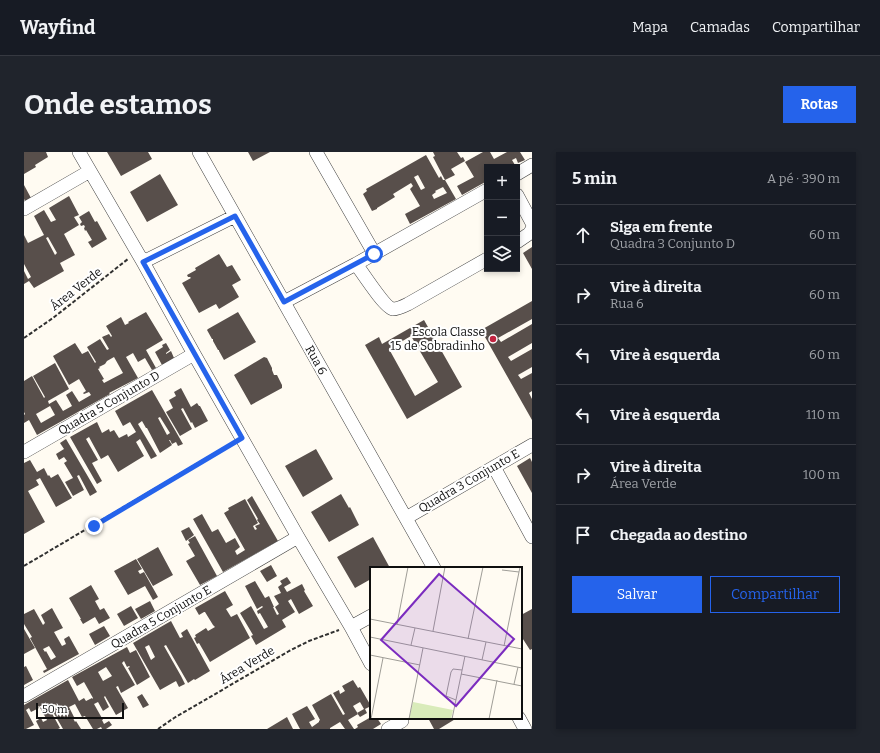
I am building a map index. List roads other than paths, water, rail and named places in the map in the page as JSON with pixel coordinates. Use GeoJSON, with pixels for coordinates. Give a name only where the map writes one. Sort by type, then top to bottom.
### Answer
{"type":"FeatureCollection","features":[{"type":"Feature","properties":{"kind":"street"},"geometry":{"type":"LineString","coordinates":[[79,152],[370,662]]}},
{"type":"Feature","properties":{"kind":"street","name":"Rua 6"},"geometry":{"type":"LineString","coordinates":[[199,152],[433,567]]}},
{"type":"Feature","properties":{"kind":"street"},"geometry":{"type":"LineString","coordinates":[[316,152],[374,254]]}},
{"type":"Feature","properties":{"kind":"street"},"geometry":{"type":"LineString","coordinates":[[520,172],[532,165]]}},
{"type":"Feature","properties":{"kind":"street"},"geometry":{"type":"LineString","coordinates":[[24,209],[90,171]]}},
{"type":"Feature","properties":{"kind":"street"},"geometry":{"type":"LineString","coordinates":[[284,302],[356,264],[484,192]]}},
{"type":"Feature","properties":{"kind":"street"},"geometry":{"type":"LineString","coordinates":[[520,200],[532,222],[530,233],[520,240]]}},
{"type":"Feature","properties":{"kind":"street"},"geometry":{"type":"LineString","coordinates":[[140,257],[235,216]]}},
{"type":"Feature","properties":{"kind":"street"},"geometry":{"type":"LineString","coordinates":[[356,264],[380,298],[392,309],[408,304],[484,261]]}},
{"type":"Feature","properties":{"kind":"street","name":"Quadra 5 Conjunto D"},"geometry":{"type":"LineString","coordinates":[[24,452],[194,354]]}},
{"type":"Feature","properties":{"kind":"street","name":"Quadra 3 Conjunto E"},"geometry":{"type":"LineString","coordinates":[[406,518],[532,445]]}},
{"type":"Feature","properties":{"kind":"street"},"geometry":{"type":"LineString","coordinates":[[494,466],[532,537]]}},
{"type":"Feature","properties":{"kind":"street","name":"Quadra 5 Conjunto E"},"geometry":{"type":"LineString","coordinates":[[24,696],[298,537]]}},
{"type":"Feature","properties":{"kind":"street"},"geometry":{"type":"LineString","coordinates":[[351,627],[370,617]]}},
{"type":"Feature","properties":{"kind":"street"},"geometry":{"type":"LineString","coordinates":[[520,719],[525,729]]}},
{"type":"Feature","properties":{"kind":"street"},"geometry":{"type":"LineString","coordinates":[[388,729],[403,723]]}},
{"type":"Feature","properties":{"kind":"place","name":"Escola Classe 15 de Sobradinho"},"geometry":{"type":"Point","coordinates":[493,339]}}]}
